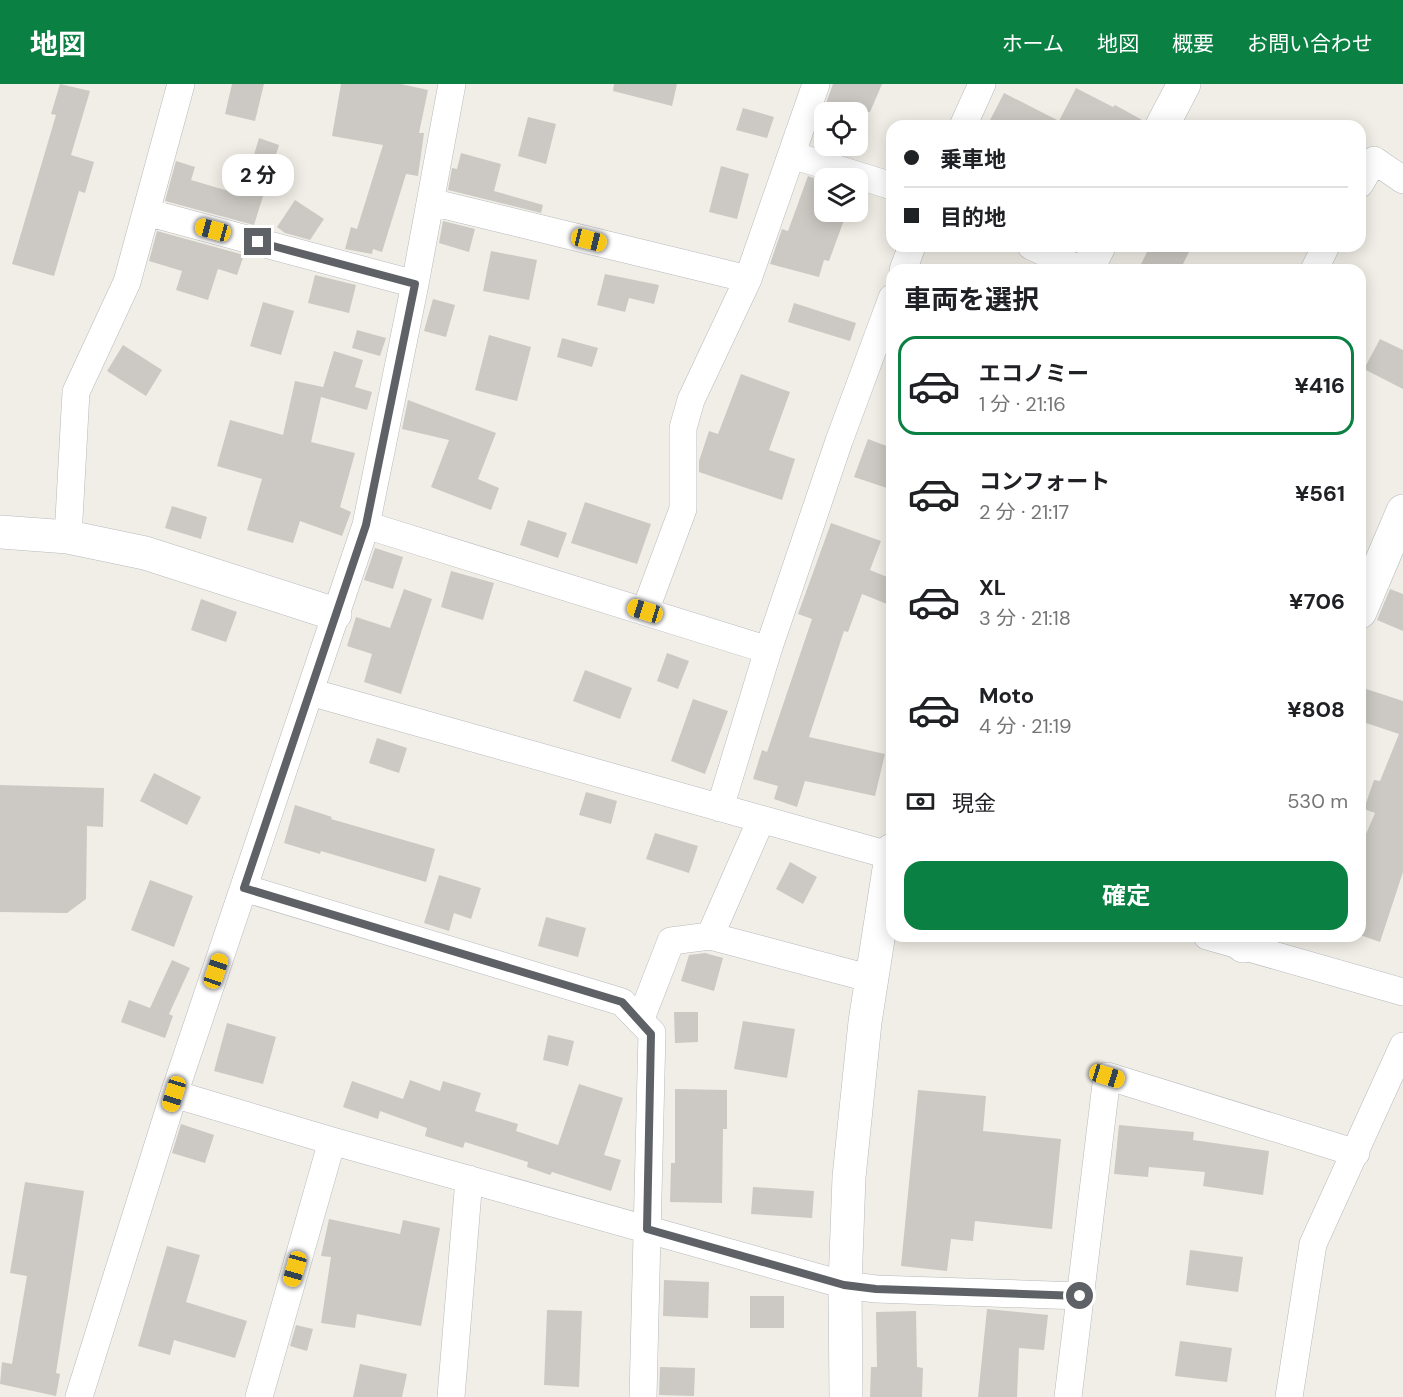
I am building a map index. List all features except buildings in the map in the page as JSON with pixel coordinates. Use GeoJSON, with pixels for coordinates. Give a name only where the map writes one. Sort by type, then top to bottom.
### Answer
{"type":"FeatureCollection","features":[{"type":"Feature","properties":{"kind":"street"},"geometry":{"type":"LineString","coordinates":[[68,537],[76,392],[127,282],[181,84]]}},
{"type":"Feature","properties":{"kind":"street"},"geometry":{"type":"LineString","coordinates":[[79,1397],[174,1094],[366,525],[431,202],[450,84]]}},
{"type":"Feature","properties":{"kind":"street"},"geometry":{"type":"LineString","coordinates":[[645,611],[682,509],[682,428],[688,409],[748,279],[816,84]]}},
{"type":"Feature","properties":{"kind":"street"},"geometry":{"type":"LineString","coordinates":[[966,120],[982,84]]}},
{"type":"Feature","properties":{"kind":"street"},"geometry":{"type":"LineString","coordinates":[[1165,120],[1184,84]]}},
{"type":"Feature","properties":{"kind":"street"},"geometry":{"type":"LineString","coordinates":[[792,155],[886,184]]}},
{"type":"Feature","properties":{"kind":"street"},"geometry":{"type":"LineString","coordinates":[[1366,174],[1374,160],[1403,180]]}},
{"type":"Feature","properties":{"kind":"street"},"geometry":{"type":"LineString","coordinates":[[431,202],[748,279]]}},
{"type":"Feature","properties":{"kind":"street"},"geometry":{"type":"LineString","coordinates":[[146,212],[415,284]]}},
{"type":"Feature","properties":{"kind":"street"},"geometry":{"type":"LineString","coordinates":[[1043,252],[1068,264]]}},
{"type":"Feature","properties":{"kind":"street"},"geometry":{"type":"LineString","coordinates":[[720,808],[768,650],[839,441],[886,314]]}},
{"type":"Feature","properties":{"kind":"street"},"geometry":{"type":"LineString","coordinates":[[1366,598],[1403,512]]}},
{"type":"Feature","properties":{"kind":"street"},"geometry":{"type":"LineString","coordinates":[[366,525],[768,650]]}},
{"type":"Feature","properties":{"kind":"street"},"geometry":{"type":"LineString","coordinates":[[0,532],[68,537],[145,553],[335,614]]}},
{"type":"Feature","properties":{"kind":"street"},"geometry":{"type":"LineString","coordinates":[[310,692],[761,820],[886,852]]}},
{"type":"Feature","properties":{"kind":"street"},"geometry":{"type":"LineString","coordinates":[[710,936],[761,820]]}},
{"type":"Feature","properties":{"kind":"street"},"geometry":{"type":"LineString","coordinates":[[244,888],[622,1002],[651,1034],[643,1397]]}},
{"type":"Feature","properties":{"kind":"street"},"geometry":{"type":"LineString","coordinates":[[846,1397],[844,1285],[849,1177],[865,1022],[886,892]]}},
{"type":"Feature","properties":{"kind":"street"},"geometry":{"type":"LineString","coordinates":[[640,1021],[671,941],[710,936],[872,979]]}},
{"type":"Feature","properties":{"kind":"street"},"geometry":{"type":"LineString","coordinates":[[1248,942],[1403,992]]}},
{"type":"Feature","properties":{"kind":"street"},"geometry":{"type":"LineString","coordinates":[[1289,1397],[1313,1244],[1403,1046]]}},
{"type":"Feature","properties":{"kind":"street"},"geometry":{"type":"LineString","coordinates":[[1068,1397],[1107,1076],[1356,1153]]}},
{"type":"Feature","properties":{"kind":"street"},"geometry":{"type":"LineString","coordinates":[[174,1094],[332,1141],[844,1285],[876,1289],[1080,1296]]}},
{"type":"Feature","properties":{"kind":"street"},"geometry":{"type":"LineString","coordinates":[[259,1397],[332,1141]]}},
{"type":"Feature","properties":{"kind":"street"},"geometry":{"type":"LineString","coordinates":[[451,1397],[469,1179]]}},
{"type":"Feature","properties":{"kind":"route"},"geometry":{"type":"LineString","coordinates":[[258,242],[415,284],[366,525],[244,888],[622,1002],[651,1034],[647,1229],[844,1285],[876,1289],[1080,1296]]}}]}
